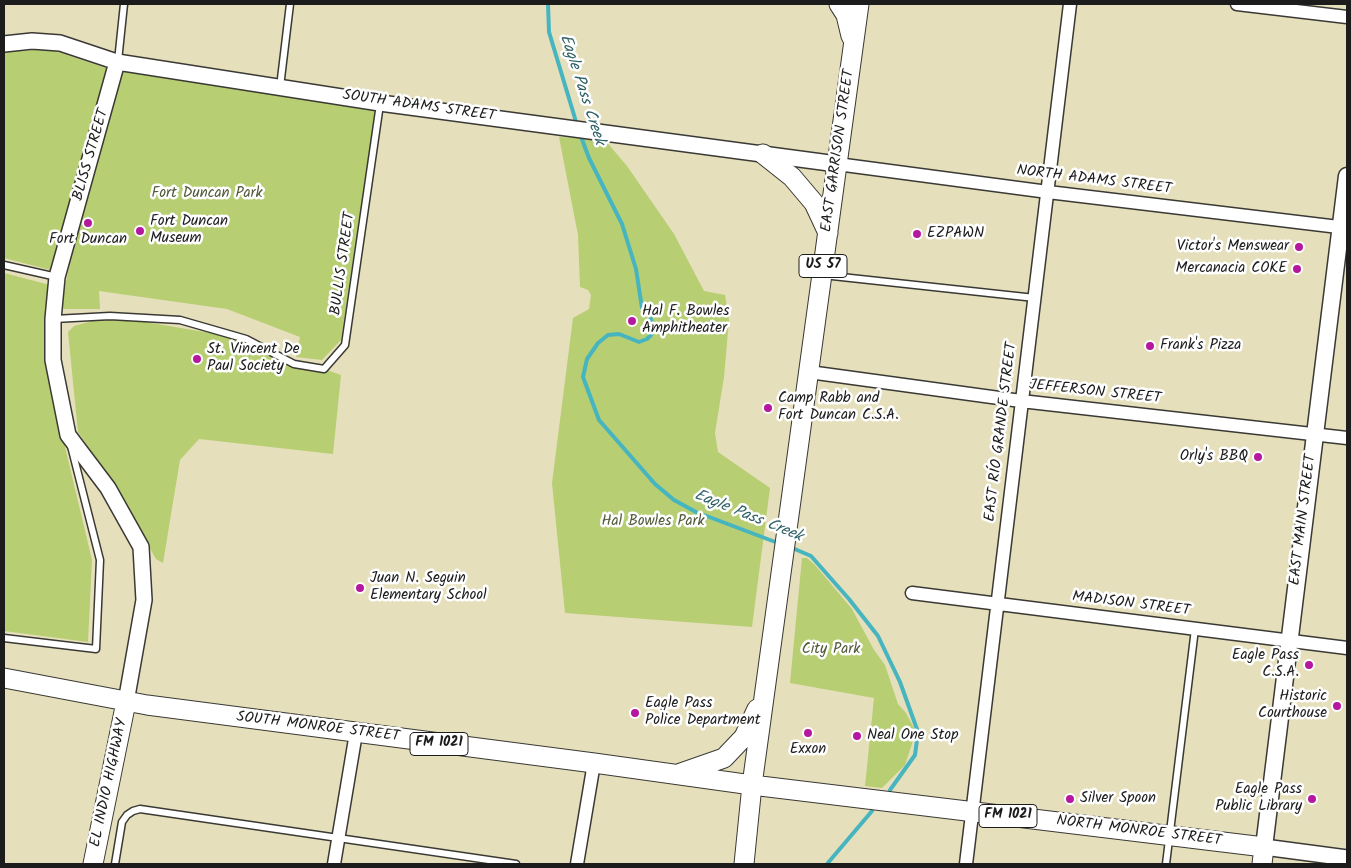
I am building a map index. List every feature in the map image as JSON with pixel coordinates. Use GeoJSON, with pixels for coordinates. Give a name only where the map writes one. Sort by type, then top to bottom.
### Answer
{"type":"FeatureCollection","features":[{"type":"Feature","properties":{"kind":"main road","name":"US 57"},"geometry":{"type":"LineString","coordinates":[[839,4],[846,16],[853,47]]}},
{"type":"Feature","properties":{"kind":"main road","name":"EAST GARRISON STREET"},"geometry":{"type":"LineString","coordinates":[[744,864],[752,785],[859,4]]}},
{"type":"Feature","properties":{"kind":"main road"},"geometry":{"type":"LineString","coordinates":[[763,154],[792,177],[809,197],[814,203],[828,232]]}},
{"type":"Feature","properties":{"kind":"main road","name":"EAST MAIN STREET"},"geometry":{"type":"LineString","coordinates":[[1263,856],[1315,434],[1344,227],[1347,176]]}},
{"type":"Feature","properties":{"kind":"main road","name":"SOUTH MONROE STREET"},"geometry":{"type":"LineString","coordinates":[[4,678],[126,702],[752,785]]}},
{"type":"Feature","properties":{"kind":"main road"},"geometry":{"type":"LineString","coordinates":[[677,774],[724,758],[744,736],[765,690]]}},
{"type":"Feature","properties":{"kind":"main road","name":"EL INDIO HIGHWAY"},"geometry":{"type":"LineString","coordinates":[[93,864],[126,702]]}},
{"type":"Feature","properties":{"kind":"main road","name":"NORTH MONROE STREET"},"geometry":{"type":"LineString","coordinates":[[752,785],[1170,836],[1263,856]]}},
{"type":"Feature","properties":{"kind":"street","name":"EAST RÍO GRANDE STREET"},"geometry":{"type":"LineString","coordinates":[[966,864],[1070,4]]}},
{"type":"Feature","properties":{"kind":"street"},"geometry":{"type":"LineString","coordinates":[[1237,4],[1347,17]]}},
{"type":"Feature","properties":{"kind":"street","name":"SOUTH ADAMS STREET"},"geometry":{"type":"LineString","coordinates":[[4,44],[32,41],[60,43],[117,62],[380,103],[837,164]]}},
{"type":"Feature","properties":{"kind":"street","name":"BLISS STREET"},"geometry":{"type":"LineString","coordinates":[[117,62],[57,277],[53,319],[53,360],[68,435],[108,488],[141,547],[144,600],[126,702]]}},
{"type":"Feature","properties":{"kind":"street","name":"NORTH ADAMS STREET"},"geometry":{"type":"LineString","coordinates":[[837,164],[1048,192],[1344,227]]}},
{"type":"Feature","properties":{"kind":"street","name":"JEFFERSON STREET"},"geometry":{"type":"LineString","coordinates":[[809,372],[1021,401],[1347,438]]}},
{"type":"Feature","properties":{"kind":"street","name":"MADISON STREET"},"geometry":{"type":"LineString","coordinates":[[912,593],[1347,648]]}},
{"type":"Feature","properties":{"kind":"street"},"geometry":{"type":"LineString","coordinates":[[334,864],[356,733]]}},
{"type":"Feature","properties":{"kind":"street"},"geometry":{"type":"LineString","coordinates":[[577,864],[594,763]]}},
{"type":"Feature","properties":{"kind":"street","name":"NORTH MONROE STREET"},"geometry":{"type":"LineString","coordinates":[[1263,856],[1347,858]]}},
{"type":"Feature","properties":{"kind":"lane"},"geometry":{"type":"LineString","coordinates":[[117,62],[124,4]]}},
{"type":"Feature","properties":{"kind":"lane"},"geometry":{"type":"LineString","coordinates":[[280,87],[290,4]]}},
{"type":"Feature","properties":{"kind":"lane","name":"BULLIS STREET"},"geometry":{"type":"LineString","coordinates":[[53,319],[110,316],[180,320],[246,339],[294,364],[324,369],[345,345],[380,103]]}},
{"type":"Feature","properties":{"kind":"lane"},"geometry":{"type":"LineString","coordinates":[[4,265],[57,277]]}},
{"type":"Feature","properties":{"kind":"lane"},"geometry":{"type":"LineString","coordinates":[[822,274],[1035,298]]}},
{"type":"Feature","properties":{"kind":"lane"},"geometry":{"type":"LineString","coordinates":[[4,638],[96,650],[100,560],[68,435]]}},
{"type":"Feature","properties":{"kind":"lane"},"geometry":{"type":"LineString","coordinates":[[1166,864],[1195,629]]}},
{"type":"Feature","properties":{"kind":"lane"},"geometry":{"type":"LineString","coordinates":[[115,864],[122,822],[127,815],[140,809],[516,864]]}},
{"type":"Feature","properties":{"kind":"green space"},"geometry":{"type":"Polygon","coordinates":[[[49,49],[106,68],[106,101],[58,272],[4,258],[4,52],[49,49]]]}},
{"type":"Feature","properties":{"kind":"green space","name":"Fort Duncan Park"},"geometry":{"type":"Polygon","coordinates":[[[122,68],[379,107],[341,340],[322,360],[296,357],[300,337],[227,309],[99,291],[100,309],[60,309],[79,222],[122,68]]]}},
{"type":"Feature","properties":{"kind":"green space","name":"Hal Bowles Park"},"geometry":{"type":"Polygon","coordinates":[[[559,137],[604,139],[627,166],[674,234],[704,291],[725,295],[729,320],[724,377],[715,433],[718,452],[770,488],[752,627],[565,613],[552,483],[573,318],[589,309],[591,295],[588,290],[580,287],[578,235],[559,137]]]}},
{"type":"Feature","properties":{"kind":"green space"},"geometry":{"type":"Polygon","coordinates":[[[4,273],[50,285],[45,363],[92,560],[88,642],[4,631],[4,273]]]}},
{"type":"Feature","properties":{"kind":"green space"},"geometry":{"type":"Polygon","coordinates":[[[110,316],[246,339],[294,363],[324,369],[341,375],[333,454],[199,439],[180,460],[163,563],[156,559],[111,480],[78,432],[68,332],[74,326],[110,316]]]}},
{"type":"Feature","properties":{"kind":"green space","name":"City Park"},"geometry":{"type":"Polygon","coordinates":[[[802,558],[807,558],[815,565],[852,609],[874,650],[885,665],[898,704],[906,713],[914,728],[912,744],[905,765],[882,788],[865,786],[874,698],[790,683],[802,558]]]}},
{"type":"Feature","properties":{"kind":"waterway","name":"Eagle Pass Creek"},"geometry":{"type":"LineString","coordinates":[[548,4],[549,32],[577,125]]}},
{"type":"Feature","properties":{"kind":"waterway","name":"Eagle Pass Creek"},"geometry":{"type":"LineString","coordinates":[[580,134],[589,158],[622,224],[636,269],[642,308],[650,316],[652,323],[651,335],[647,339],[639,342],[619,334],[608,335],[598,343],[587,359],[583,377],[599,420],[655,484],[674,500],[696,512],[778,543]]}},
{"type":"Feature","properties":{"kind":"waterway","name":"Eagle Pass Creek"},"geometry":{"type":"LineString","coordinates":[[790,547],[811,556],[849,599],[878,636],[900,682],[918,732],[915,755],[890,790]]}},
{"type":"Feature","properties":{"kind":"waterway","name":"Eagle Pass Creek"},"geometry":{"type":"LineString","coordinates":[[827,864],[872,811]]}},
{"type":"Feature","properties":{"kind":"place","name":"Fort Duncan"},"geometry":{"type":"Point","coordinates":[88,223]}},
{"type":"Feature","properties":{"kind":"place","name":"Fort Duncan Museum"},"geometry":{"type":"Point","coordinates":[140,231]}},
{"type":"Feature","properties":{"kind":"place","name":"EZPAWN"},"geometry":{"type":"Point","coordinates":[917,234]}},
{"type":"Feature","properties":{"kind":"place","name":"Victor's Menswear"},"geometry":{"type":"Point","coordinates":[1299,247]}},
{"type":"Feature","properties":{"kind":"place","name":"Mercanacia COKE"},"geometry":{"type":"Point","coordinates":[1297,269]}},
{"type":"Feature","properties":{"kind":"place","name":"Hal F. Bowles Amphitheater"},"geometry":{"type":"Point","coordinates":[632,321]}},
{"type":"Feature","properties":{"kind":"place","name":"Frank's Pizza"},"geometry":{"type":"Point","coordinates":[1150,346]}},
{"type":"Feature","properties":{"kind":"place","name":"St. Vincent De Paul Society"},"geometry":{"type":"Point","coordinates":[197,359]}},
{"type":"Feature","properties":{"kind":"place","name":"Camp Rabb and Fort Duncan C.S.A."},"geometry":{"type":"Point","coordinates":[768,408]}},
{"type":"Feature","properties":{"kind":"place","name":"Orly's BBQ"},"geometry":{"type":"Point","coordinates":[1258,457]}},
{"type":"Feature","properties":{"kind":"place","name":"Juan N. Seguin Elementary School"},"geometry":{"type":"Point","coordinates":[360,588]}},
{"type":"Feature","properties":{"kind":"place","name":"Eagle Pass C.S.A."},"geometry":{"type":"Point","coordinates":[1309,665]}},
{"type":"Feature","properties":{"kind":"place","name":"Historic Courthouse"},"geometry":{"type":"Point","coordinates":[1337,706]}},
{"type":"Feature","properties":{"kind":"place","name":"Eagle Pass Police Department"},"geometry":{"type":"Point","coordinates":[635,713]}},
{"type":"Feature","properties":{"kind":"place","name":"Exxon"},"geometry":{"type":"Point","coordinates":[808,733]}},
{"type":"Feature","properties":{"kind":"place","name":"Neal One Stop"},"geometry":{"type":"Point","coordinates":[857,736]}},
{"type":"Feature","properties":{"kind":"place","name":"Silver Spoon"},"geometry":{"type":"Point","coordinates":[1070,799]}},
{"type":"Feature","properties":{"kind":"place","name":"Eagle Pass Public Library"},"geometry":{"type":"Point","coordinates":[1312,799]}}]}
